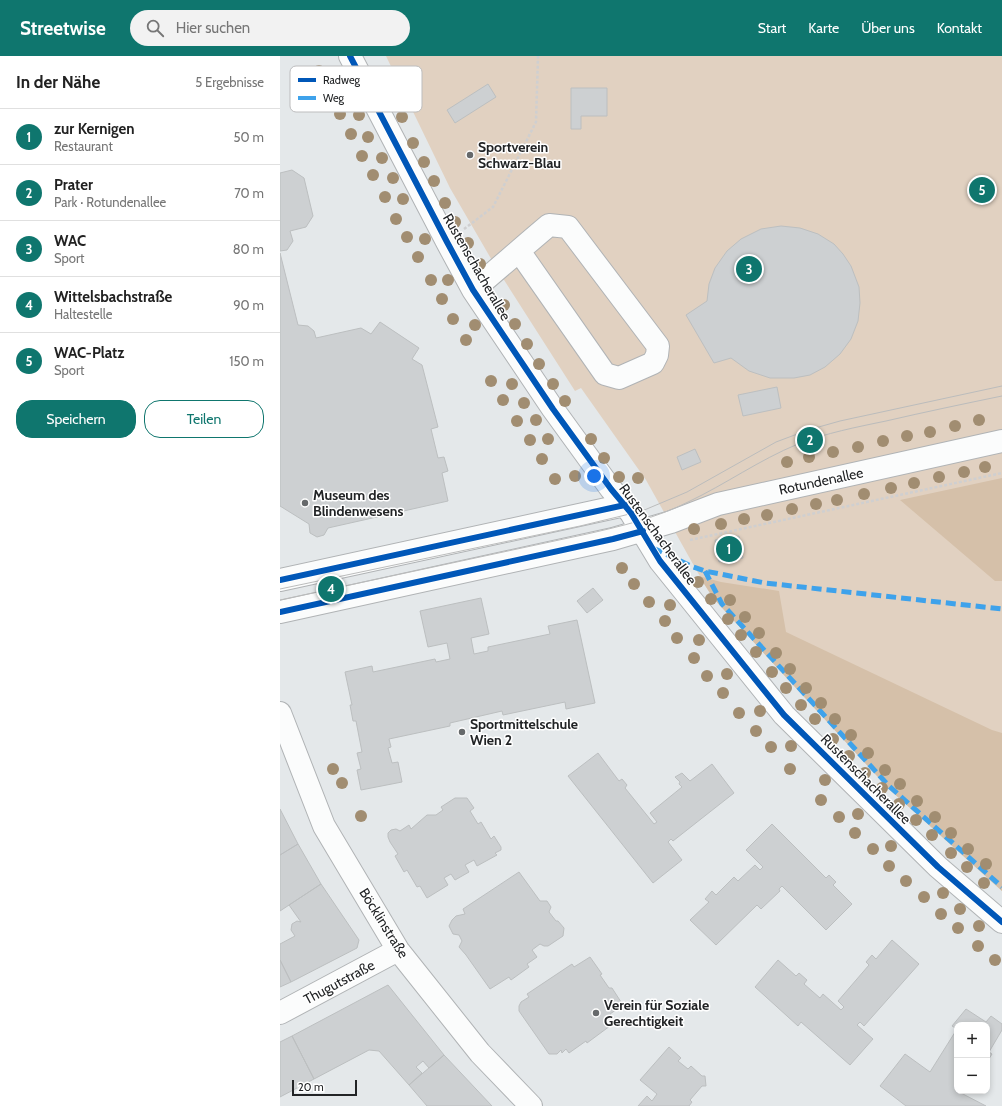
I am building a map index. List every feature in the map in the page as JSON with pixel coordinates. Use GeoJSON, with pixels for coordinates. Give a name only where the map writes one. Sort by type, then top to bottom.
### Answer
{"type":"FeatureCollection","features":[{"type":"Feature","properties":{"kind":"street","name":"Rustenschacherallee"},"geometry":{"type":"LineString","coordinates":[[350,56],[355,66]]}},
{"type":"Feature","properties":{"kind":"street","name":"Rustenschacherallee"},"geometry":{"type":"LineString","coordinates":[[379,112],[473,290],[553,409],[611,489],[625,505],[643,531],[660,560],[784,715],[938,867],[1002,922]]}},
{"type":"Feature","properties":{"kind":"street"},"geometry":{"type":"LineString","coordinates":[[473,290],[549,225],[568,227],[658,346],[657,355],[653,364],[619,378],[605,374],[519,251]]}},
{"type":"Feature","properties":{"kind":"street","name":"Rotundenallee"},"geometry":{"type":"LineString","coordinates":[[280,612],[613,539],[671,522],[718,504],[1002,441]]}},
{"type":"Feature","properties":{"kind":"street"},"geometry":{"type":"LineString","coordinates":[[280,580],[625,505]]}},
{"type":"Feature","properties":{"kind":"street","name":"Böcklinstraße"},"geometry":{"type":"LineString","coordinates":[[280,714],[324,826],[398,950],[480,1053],[531,1106]]}},
{"type":"Feature","properties":{"kind":"street","name":"Thugutstraße"},"geometry":{"type":"LineString","coordinates":[[280,1014],[398,950]]}},
{"type":"Feature","properties":{"kind":"path"},"geometry":{"type":"LineString","coordinates":[[447,242],[493,207],[536,122],[538,56]]}},
{"type":"Feature","properties":{"kind":"path"},"geometry":{"type":"LineString","coordinates":[[688,540],[1002,473]]}},
{"type":"Feature","properties":{"kind":"shaded area"},"geometry":{"type":"Polygon","coordinates":[[[386,56],[1002,56],[1002,891],[889,789],[713,598],[646,480],[581,388],[575,391],[497,269],[450,188],[413,112],[422,112],[422,66],[391,66],[386,56]]]}},
{"type":"Feature","properties":{"kind":"shaded area"},"geometry":{"type":"Polygon","coordinates":[[[1002,478],[1002,581],[995,581],[900,500],[1002,478]]]}},
{"type":"Feature","properties":{"kind":"shaded area"},"geometry":{"type":"Polygon","coordinates":[[[699,576],[721,582],[779,591],[786,632],[992,730],[1002,733],[1002,891],[889,789],[713,598],[699,576]]]}},
{"type":"Feature","properties":{"kind":"building"},"geometry":{"type":"Polygon","coordinates":[[[488,84],[496,97],[455,123],[447,110],[488,84]]]}},
{"type":"Feature","properties":{"kind":"building"},"geometry":{"type":"Polygon","coordinates":[[[571,88],[607,88],[607,116],[581,116],[581,129],[571,129],[571,88]]]}},
{"type":"Feature","properties":{"kind":"building"},"geometry":{"type":"Polygon","coordinates":[[[292,170],[304,178],[313,216],[306,227],[290,231],[293,241],[287,250],[280,251],[280,173],[292,170]]]}},
{"type":"Feature","properties":{"kind":"building"},"geometry":{"type":"Polygon","coordinates":[[[781,226],[800,228],[818,234],[834,244],[851,266],[859,287],[860,303],[858,321],[851,339],[840,354],[825,367],[810,375],[794,378],[770,378],[749,371],[731,358],[714,363],[686,315],[707,301],[709,284],[715,268],[727,251],[741,239],[761,229],[781,226]]]}},
{"type":"Feature","properties":{"kind":"building"},"geometry":{"type":"Polygon","coordinates":[[[280,253],[298,325],[308,326],[314,331],[316,338],[361,328],[371,334],[380,322],[419,348],[412,359],[422,365],[438,427],[431,429],[438,458],[444,457],[448,471],[442,473],[448,501],[328,528],[324,535],[317,537],[310,533],[309,524],[280,506],[280,253]]]}},
{"type":"Feature","properties":{"kind":"building"},"geometry":{"type":"Polygon","coordinates":[[[777,387],[781,408],[743,416],[738,395],[777,387]]]}},
{"type":"Feature","properties":{"kind":"building"},"geometry":{"type":"Polygon","coordinates":[[[695,449],[701,462],[682,470],[677,457],[695,449]]]}},
{"type":"Feature","properties":{"kind":"building"},"geometry":{"type":"Polygon","coordinates":[[[739,536],[743,558],[719,562],[715,540],[739,536]]]}},
{"type":"Feature","properties":{"kind":"building"},"geometry":{"type":"Polygon","coordinates":[[[593,588],[603,600],[587,613],[577,601],[593,588]]]}},
{"type":"Feature","properties":{"kind":"building"},"geometry":{"type":"Polygon","coordinates":[[[481,598],[489,634],[471,638],[474,654],[488,651],[488,647],[550,634],[548,626],[577,620],[595,703],[566,709],[565,702],[503,715],[502,711],[450,723],[450,726],[389,739],[391,747],[388,748],[392,763],[398,762],[402,782],[361,790],[357,770],[361,769],[357,753],[362,752],[356,721],[353,721],[350,705],[352,705],[345,672],[372,666],[373,672],[435,659],[436,662],[450,659],[447,643],[428,647],[420,611],[481,598]]]}},
{"type":"Feature","properties":{"kind":"building"},"geometry":{"type":"Polygon","coordinates":[[[598,753],[619,781],[622,779],[627,785],[625,788],[654,824],[657,822],[650,813],[682,787],[679,784],[680,782],[675,777],[682,773],[690,781],[712,764],[734,793],[673,841],[671,839],[668,842],[682,860],[653,883],[568,776],[598,753]]]}},
{"type":"Feature","properties":{"kind":"building"},"geometry":{"type":"Polygon","coordinates":[[[455,798],[467,798],[474,808],[470,811],[478,824],[481,822],[491,839],[494,836],[501,847],[501,850],[495,853],[497,855],[477,866],[474,860],[465,865],[469,872],[455,880],[451,874],[444,878],[448,885],[427,898],[420,886],[417,887],[407,870],[404,872],[395,856],[398,854],[390,842],[388,833],[391,830],[396,829],[400,831],[409,825],[411,829],[427,815],[436,815],[443,810],[441,807],[455,798]]]}},
{"type":"Feature","properties":{"kind":"building"},"geometry":{"type":"Polygon","coordinates":[[[280,809],[298,844],[280,855],[280,809]]]}},
{"type":"Feature","properties":{"kind":"building"},"geometry":{"type":"Polygon","coordinates":[[[772,824],[826,878],[829,875],[836,882],[833,885],[852,904],[826,930],[782,886],[779,889],[780,891],[761,909],[757,905],[716,945],[690,920],[709,902],[705,899],[712,891],[716,895],[734,877],[738,881],[755,865],[760,870],[763,867],[746,850],[772,824]]]}},
{"type":"Feature","properties":{"kind":"building"},"geometry":{"type":"Polygon","coordinates":[[[298,844],[321,884],[280,911],[280,855],[298,844]]]}},
{"type":"Feature","properties":{"kind":"building"},"geometry":{"type":"Polygon","coordinates":[[[519,872],[540,901],[547,901],[551,907],[549,912],[564,928],[563,936],[548,946],[540,944],[532,950],[537,957],[527,964],[529,967],[511,980],[509,977],[490,989],[459,947],[462,941],[459,935],[453,934],[449,926],[456,916],[465,914],[463,909],[519,872]]]}},
{"type":"Feature","properties":{"kind":"building"},"geometry":{"type":"Polygon","coordinates":[[[321,884],[359,940],[357,948],[291,982],[280,960],[280,944],[295,936],[291,930],[292,924],[297,921],[301,922],[289,905],[321,884]]]}},
{"type":"Feature","properties":{"kind":"building"},"geometry":{"type":"Polygon","coordinates":[[[892,940],[919,964],[864,1026],[860,1022],[857,1025],[873,1039],[850,1065],[801,1022],[798,1026],[755,987],[778,960],[796,976],[799,973],[807,980],[804,984],[820,998],[823,994],[841,1010],[844,1007],[838,1001],[869,965],[866,962],[872,955],[876,959],[892,940]]]}},
{"type":"Feature","properties":{"kind":"building"},"geometry":{"type":"Polygon","coordinates":[[[590,957],[602,974],[600,975],[609,988],[612,988],[623,1005],[610,1014],[614,1023],[587,1043],[586,1041],[569,1053],[566,1049],[562,1053],[561,1050],[557,1054],[549,1054],[519,1011],[519,1006],[521,1002],[529,997],[527,994],[572,964],[574,967],[590,957]]]}},
{"type":"Feature","properties":{"kind":"building"},"geometry":{"type":"Polygon","coordinates":[[[280,960],[291,982],[280,987],[280,960]]]}},
{"type":"Feature","properties":{"kind":"building"},"geometry":{"type":"Polygon","coordinates":[[[388,985],[444,1055],[429,1068],[423,1061],[416,1067],[422,1073],[409,1085],[379,1051],[369,1050],[314,1079],[292,1036],[388,985]]]}},
{"type":"Feature","properties":{"kind":"building"},"geometry":{"type":"Polygon","coordinates":[[[966,1009],[986,1022],[955,1022],[966,1009]]]}},
{"type":"Feature","properties":{"kind":"building"},"geometry":{"type":"Polygon","coordinates":[[[991,1016],[1002,1024],[1002,1030],[990,1050],[990,1022],[986,1022],[991,1016]]]}},
{"type":"Feature","properties":{"kind":"building"},"geometry":{"type":"Polygon","coordinates":[[[954,1034],[954,1094],[963,1094],[986,1106],[906,1106],[880,1086],[905,1054],[930,1072],[954,1034]]]}},
{"type":"Feature","properties":{"kind":"building"},"geometry":{"type":"Polygon","coordinates":[[[292,1036],[314,1079],[280,1097],[280,1042],[292,1036]]]}},
{"type":"Feature","properties":{"kind":"building"},"geometry":{"type":"Polygon","coordinates":[[[669,1047],[681,1058],[678,1061],[688,1069],[691,1066],[702,1076],[705,1076],[706,1086],[702,1086],[690,1100],[692,1102],[689,1106],[638,1106],[647,1096],[652,1101],[657,1094],[640,1080],[669,1047]]]}},
{"type":"Feature","properties":{"kind":"building"},"geometry":{"type":"Polygon","coordinates":[[[444,1055],[492,1106],[427,1106],[409,1085],[444,1055]]]}},
{"type":"Feature","properties":{"kind":"tram line"},"geometry":{"type":"LineString","coordinates":[[280,589],[580,526],[642,511],[687,492],[776,442],[808,430],[840,421],[1002,386]]}},
{"type":"Feature","properties":{"kind":"tram line"},"geometry":{"type":"LineString","coordinates":[[280,600],[587,534],[639,521],[676,508],[716,488],[770,457],[809,440],[831,433],[1002,396]]}},
{"type":"Feature","properties":{"kind":"marked path"},"geometry":{"type":"LineString","coordinates":[[653,548],[705,571],[765,583],[1002,609]]}},
{"type":"Feature","properties":{"kind":"marked path"},"geometry":{"type":"LineString","coordinates":[[705,571],[722,604],[889,786],[1002,887]]}},
{"type":"Feature","properties":{"kind":"cycle path"},"geometry":{"type":"LineString","coordinates":[[350,56],[355,66]]}},
{"type":"Feature","properties":{"kind":"cycle path"},"geometry":{"type":"LineString","coordinates":[[379,112],[473,290],[553,409],[611,489],[631,513],[660,561],[784,715],[938,867],[1002,922]]}},
{"type":"Feature","properties":{"kind":"cycle path"},"geometry":{"type":"LineString","coordinates":[[280,580],[625,505]]}},
{"type":"Feature","properties":{"kind":"cycle path"},"geometry":{"type":"LineString","coordinates":[[280,612],[613,539],[643,531]]}},
{"type":"Feature","properties":{"kind":"place","name":"Sportverein Schwarz-Blau"},"geometry":{"type":"Point","coordinates":[470,155]}},
{"type":"Feature","properties":{"kind":"place","name":"WAC-Platz"},"geometry":{"type":"Point","coordinates":[982,190]}},
{"type":"Feature","properties":{"kind":"place","name":"WAC"},"geometry":{"type":"Point","coordinates":[749,269]}},
{"type":"Feature","properties":{"kind":"place","name":"Prater"},"geometry":{"type":"Point","coordinates":[810,440]}},
{"type":"Feature","properties":{"kind":"place","name":"Museum des Blindenwesens"},"geometry":{"type":"Point","coordinates":[305,503]}},
{"type":"Feature","properties":{"kind":"place","name":"zur Kernigen"},"geometry":{"type":"Point","coordinates":[729,549]}},
{"type":"Feature","properties":{"kind":"place","name":"Wittelsbachstraße"},"geometry":{"type":"Point","coordinates":[331,589]}},
{"type":"Feature","properties":{"kind":"place","name":"Sportmittelschule Wien 2"},"geometry":{"type":"Point","coordinates":[462,732]}},
{"type":"Feature","properties":{"kind":"place","name":"Verein für Soziale Gerechtigkeit"},"geometry":{"type":"Point","coordinates":[596,1013]}}]}
